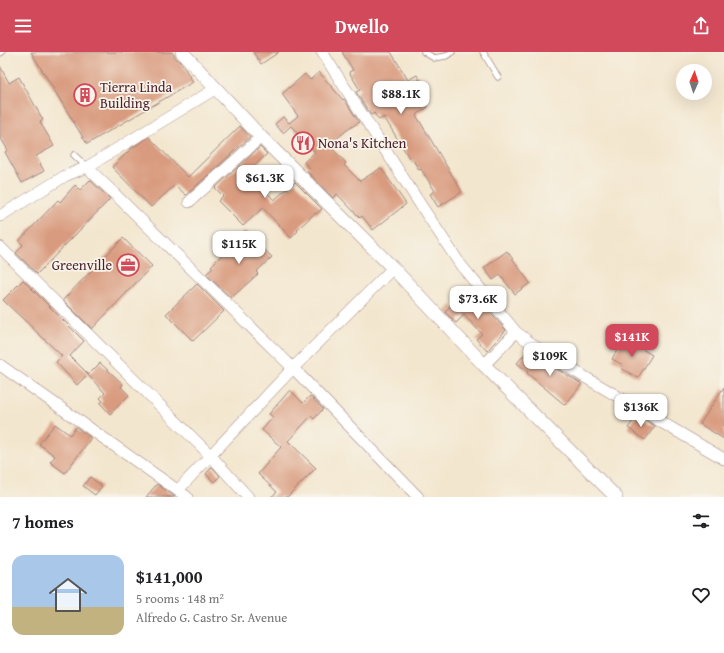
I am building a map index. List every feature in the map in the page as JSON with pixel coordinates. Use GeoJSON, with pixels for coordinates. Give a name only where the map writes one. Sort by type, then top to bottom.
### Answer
{"type":"FeatureCollection","features":[{"type":"Feature","properties":{"kind":"street"},"geometry":{"type":"LineString","coordinates":[[322,52],[460,264],[516,332],[544,353],[724,459]]}},
{"type":"Feature","properties":{"kind":"street"},"geometry":{"type":"LineString","coordinates":[[187,54],[215,89],[261,138],[393,268],[484,365],[616,497]]}},
{"type":"Feature","properties":{"kind":"street"},"geometry":{"type":"LineString","coordinates":[[0,216],[65,176],[87,167],[215,89]]}},
{"type":"Feature","properties":{"kind":"street"},"geometry":{"type":"LineString","coordinates":[[189,202],[261,138]]}},
{"type":"Feature","properties":{"kind":"street"},"geometry":{"type":"LineString","coordinates":[[87,167],[293,368],[418,497]]}},
{"type":"Feature","properties":{"kind":"street"},"geometry":{"type":"LineString","coordinates":[[0,247],[211,456],[248,497]]}},
{"type":"Feature","properties":{"kind":"street"},"geometry":{"type":"LineString","coordinates":[[178,490],[293,368],[393,268]]}},
{"type":"Feature","properties":{"kind":"street"},"geometry":{"type":"LineString","coordinates":[[484,365],[516,332]]}},
{"type":"Feature","properties":{"kind":"street"},"geometry":{"type":"LineString","coordinates":[[0,365],[187,497]]}},
{"type":"Feature","properties":{"kind":"lane"},"geometry":{"type":"LineString","coordinates":[[424,52],[434,58],[446,56],[452,52]]}},
{"type":"Feature","properties":{"kind":"lane"},"geometry":{"type":"LineString","coordinates":[[483,52],[498,77]]}},
{"type":"Feature","properties":{"kind":"lane"},"geometry":{"type":"LineString","coordinates":[[74,155],[87,167]]}},
{"type":"Feature","properties":{"kind":"building"},"geometry":{"type":"Polygon","coordinates":[[[31,52],[172,52],[182,64],[193,82],[87,144],[31,52]]]}},
{"type":"Feature","properties":{"kind":"building"},"geometry":{"type":"Polygon","coordinates":[[[253,52],[279,52],[261,64],[253,52]]]}},
{"type":"Feature","properties":{"kind":"building"},"geometry":{"type":"Polygon","coordinates":[[[342,52],[391,52],[408,80],[417,75],[422,84],[415,88],[428,107],[416,115],[462,192],[438,207],[430,194],[435,191],[421,169],[419,170],[413,160],[411,161],[384,117],[379,120],[374,113],[371,115],[356,92],[360,90],[349,72],[353,70],[342,52]]]}},
{"type":"Feature","properties":{"kind":"building"},"geometry":{"type":"Polygon","coordinates":[[[0,66],[9,83],[19,77],[43,120],[40,122],[54,146],[36,156],[44,171],[22,183],[5,152],[8,150],[0,137],[0,66]]]}},
{"type":"Feature","properties":{"kind":"building"},"geometry":{"type":"Polygon","coordinates":[[[319,72],[343,100],[344,99],[359,122],[329,145],[346,163],[344,165],[360,181],[381,168],[406,204],[373,230],[362,216],[360,218],[337,194],[333,198],[307,171],[310,168],[304,162],[315,152],[300,134],[299,135],[291,126],[283,133],[275,124],[283,117],[289,123],[298,116],[282,94],[305,74],[310,80],[319,72]]]}},
{"type":"Feature","properties":{"kind":"building"},"geometry":{"type":"Polygon","coordinates":[[[240,126],[250,137],[186,195],[175,185],[151,207],[112,167],[132,148],[149,137],[188,177],[240,126]]]}},
{"type":"Feature","properties":{"kind":"building"},"geometry":{"type":"Polygon","coordinates":[[[260,147],[267,154],[248,172],[274,200],[295,182],[322,209],[316,214],[315,213],[297,230],[298,231],[291,238],[263,208],[243,226],[218,201],[223,196],[215,188],[260,147]]]}},
{"type":"Feature","properties":{"kind":"building"},"geometry":{"type":"Polygon","coordinates":[[[90,180],[110,199],[37,274],[16,253],[23,245],[19,241],[58,200],[60,202],[75,185],[80,190],[90,180]]]}},
{"type":"Feature","properties":{"kind":"building"},"geometry":{"type":"Polygon","coordinates":[[[245,231],[272,257],[256,272],[258,274],[231,298],[206,274],[213,268],[211,266],[245,231]]]}},
{"type":"Feature","properties":{"kind":"building"},"geometry":{"type":"Polygon","coordinates":[[[123,238],[152,266],[92,329],[63,300],[123,238]]]}},
{"type":"Feature","properties":{"kind":"building"},"geometry":{"type":"Polygon","coordinates":[[[507,251],[530,283],[515,294],[500,275],[493,280],[484,268],[507,251]]]}},
{"type":"Feature","properties":{"kind":"building"},"geometry":{"type":"Polygon","coordinates":[[[23,280],[84,341],[70,356],[88,374],[77,385],[56,362],[62,356],[3,300],[23,280]]]}},
{"type":"Feature","properties":{"kind":"building"},"geometry":{"type":"Polygon","coordinates":[[[197,284],[224,311],[193,341],[166,314],[197,284]]]}},
{"type":"Feature","properties":{"kind":"building"},"geometry":{"type":"Polygon","coordinates":[[[472,293],[506,330],[487,351],[476,339],[482,334],[464,315],[456,323],[445,312],[451,305],[455,309],[472,293]]]}},
{"type":"Feature","properties":{"kind":"building"},"geometry":{"type":"Polygon","coordinates":[[[624,338],[652,355],[638,378],[621,368],[623,365],[612,359],[624,338]]]}},
{"type":"Feature","properties":{"kind":"building"},"geometry":{"type":"Polygon","coordinates":[[[528,350],[540,359],[582,384],[565,405],[517,363],[528,350]]]}},
{"type":"Feature","properties":{"kind":"building"},"geometry":{"type":"Polygon","coordinates":[[[100,363],[123,384],[121,387],[129,395],[110,414],[100,403],[103,401],[100,398],[105,393],[88,375],[100,363]]]}},
{"type":"Feature","properties":{"kind":"building"},"geometry":{"type":"Polygon","coordinates":[[[724,387],[724,439],[700,424],[724,387]]]}},
{"type":"Feature","properties":{"kind":"building"},"geometry":{"type":"Polygon","coordinates":[[[290,390],[303,403],[310,396],[323,409],[314,419],[311,416],[288,441],[316,468],[287,497],[271,497],[277,492],[258,474],[281,447],[262,430],[273,417],[269,414],[290,390]]]}},
{"type":"Feature","properties":{"kind":"building"},"geometry":{"type":"Polygon","coordinates":[[[637,416],[655,426],[645,440],[628,428],[637,416]]]}},
{"type":"Feature","properties":{"kind":"building"},"geometry":{"type":"Polygon","coordinates":[[[55,424],[70,435],[76,427],[91,438],[65,473],[50,462],[55,456],[39,444],[55,424]]]}},
{"type":"Feature","properties":{"kind":"building"},"geometry":{"type":"Polygon","coordinates":[[[212,467],[220,476],[214,482],[206,474],[212,467]]]}},
{"type":"Feature","properties":{"kind":"building"},"geometry":{"type":"Polygon","coordinates":[[[90,477],[102,486],[95,495],[83,486],[90,477]]]}},
{"type":"Feature","properties":{"kind":"building"},"geometry":{"type":"Polygon","coordinates":[[[157,484],[175,497],[146,497],[157,484]]]}},
{"type":"Feature","properties":{"kind":"place","name":"Tierra Linda Building"},"geometry":{"type":"Point","coordinates":[85,95]}},
{"type":"Feature","properties":{"kind":"place","name":"Nona's Kitchen"},"geometry":{"type":"Point","coordinates":[303,143]}},
{"type":"Feature","properties":{"kind":"place","name":"Greenville"},"geometry":{"type":"Point","coordinates":[128,265]}}]}
